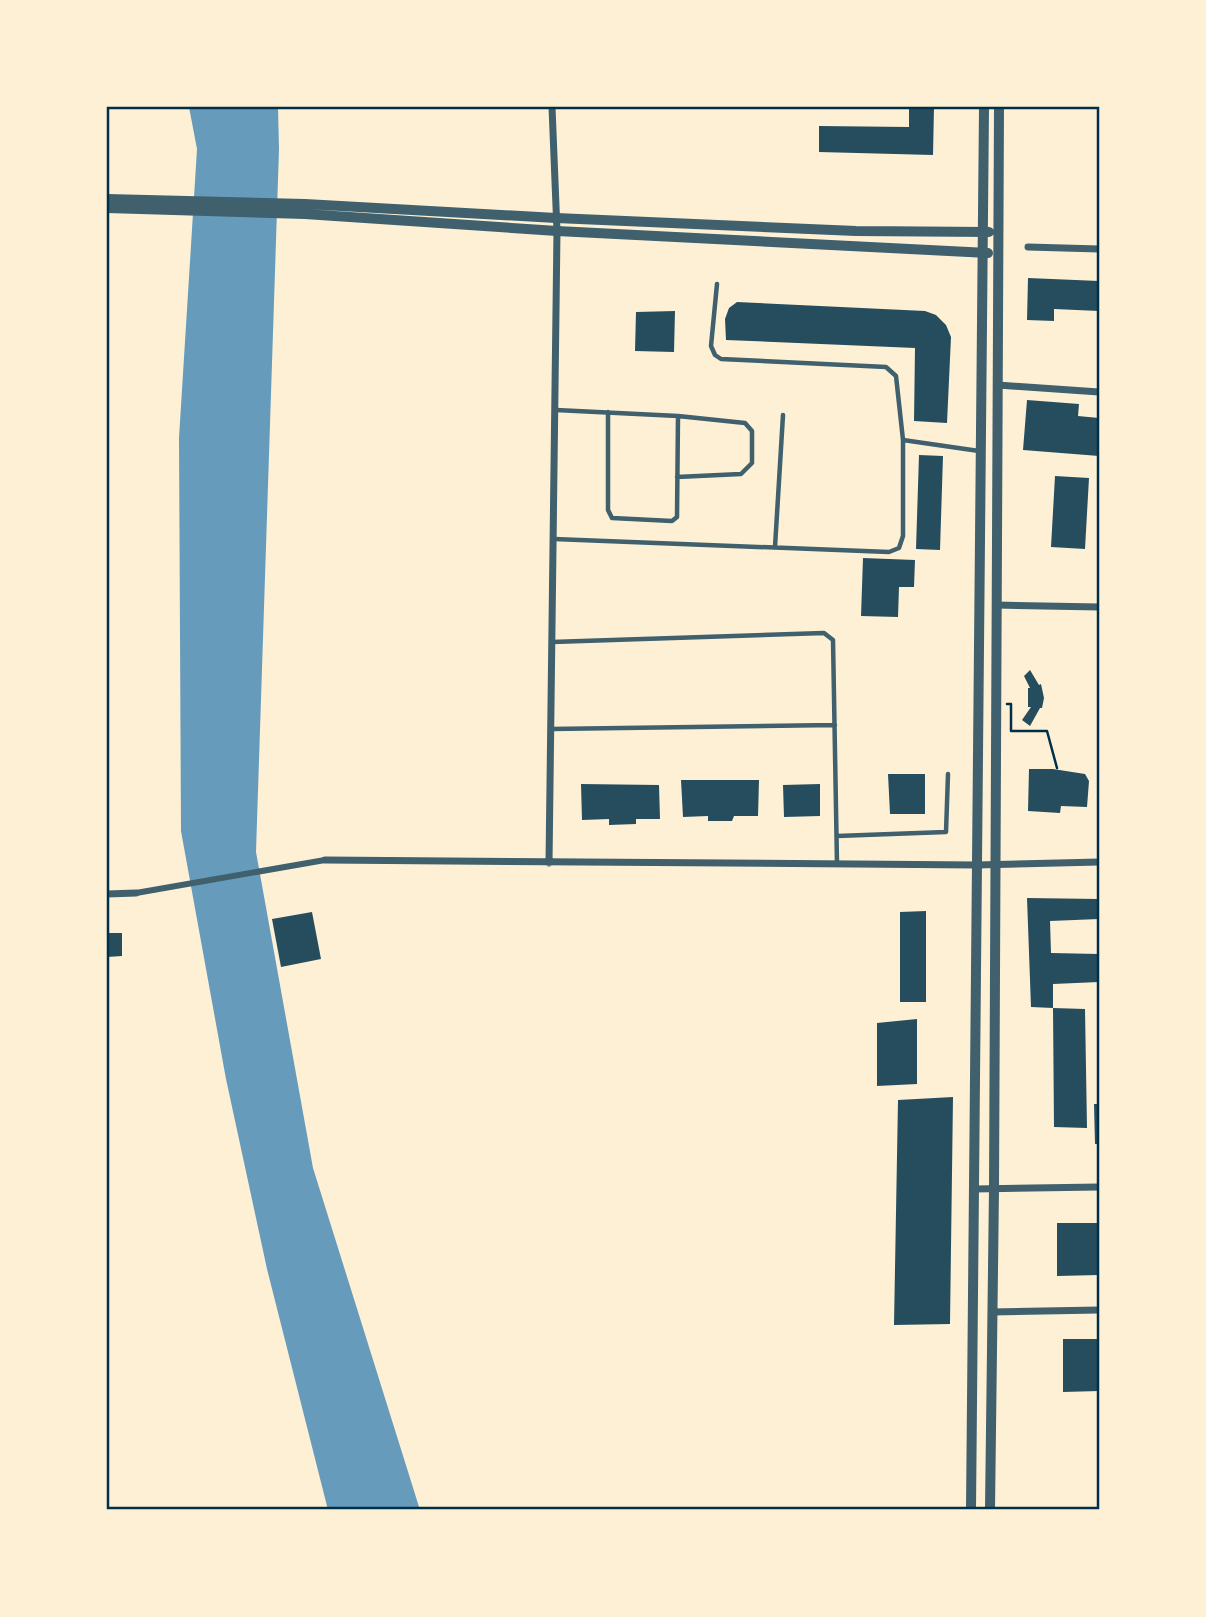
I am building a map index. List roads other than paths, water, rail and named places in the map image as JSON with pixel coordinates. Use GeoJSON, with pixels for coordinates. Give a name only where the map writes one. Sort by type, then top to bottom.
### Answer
{"type":"FeatureCollection","features":[{"type":"Feature","properties":{"kind":"street"},"geometry":{"type":"LineString","coordinates":[[549,863],[557,231],[552,107]]}},
{"type":"Feature","properties":{"kind":"street"},"geometry":{"type":"LineString","coordinates":[[971,1510],[984,107]]}},
{"type":"Feature","properties":{"kind":"street"},"geometry":{"type":"LineString","coordinates":[[990,1510],[999,107]]}},
{"type":"Feature","properties":{"kind":"street"},"geometry":{"type":"LineString","coordinates":[[107,198],[173,205],[856,231],[998,231]]}},
{"type":"Feature","properties":{"kind":"street"},"geometry":{"type":"LineString","coordinates":[[107,208],[173,205]]}},
{"type":"Feature","properties":{"kind":"street"},"geometry":{"type":"LineString","coordinates":[[305,209],[557,231],[998,254]]}},
{"type":"Feature","properties":{"kind":"street"},"geometry":{"type":"LineString","coordinates":[[1028,247],[1099,249]]}},
{"type":"Feature","properties":{"kind":"street"},"geometry":{"type":"LineString","coordinates":[[998,385],[1099,391]]}},
{"type":"Feature","properties":{"kind":"street"},"geometry":{"type":"LineString","coordinates":[[996,605],[1099,607]]}},
{"type":"Feature","properties":{"kind":"street"},"geometry":{"type":"LineString","coordinates":[[107,894],[136,893],[325,860],[976,865],[1099,862]]}},
{"type":"Feature","properties":{"kind":"street"},"geometry":{"type":"LineString","coordinates":[[974,1189],[1099,1187]]}},
{"type":"Feature","properties":{"kind":"street"},"geometry":{"type":"LineString","coordinates":[[992,1312],[1099,1310]]}},
{"type":"Feature","properties":{"kind":"lane"},"geometry":{"type":"LineString","coordinates":[[553,539],[889,552],[899,548],[903,536],[903,440],[896,376],[886,367],[721,359],[715,355],[711,346],[717,284]]}},
{"type":"Feature","properties":{"kind":"lane"},"geometry":{"type":"LineString","coordinates":[[555,410],[678,416],[745,423],[752,431],[752,463],[741,474],[677,477]]}},
{"type":"Feature","properties":{"kind":"lane"},"geometry":{"type":"LineString","coordinates":[[608,412],[608,510],[612,517],[672,521],[677,517],[678,416]]}},
{"type":"Feature","properties":{"kind":"lane"},"geometry":{"type":"LineString","coordinates":[[775,547],[783,415]]}},
{"type":"Feature","properties":{"kind":"lane"},"geometry":{"type":"LineString","coordinates":[[903,440],[980,452]]}},
{"type":"Feature","properties":{"kind":"lane"},"geometry":{"type":"LineString","coordinates":[[552,642],[824,633],[833,640],[837,864]]}},
{"type":"Feature","properties":{"kind":"lane"},"geometry":{"type":"LineString","coordinates":[[551,729],[835,725]]}},
{"type":"Feature","properties":{"kind":"lane"},"geometry":{"type":"LineString","coordinates":[[837,836],[946,832],[948,774]]}},
{"type":"Feature","properties":{"kind":"water"},"geometry":{"type":"Polygon","coordinates":[[[189,107],[278,107],[279,149],[256,852],[313,1168],[420,1510],[328,1510],[267,1269],[226,1079],[181,831],[179,438],[197,149],[189,107]]]}}]}
